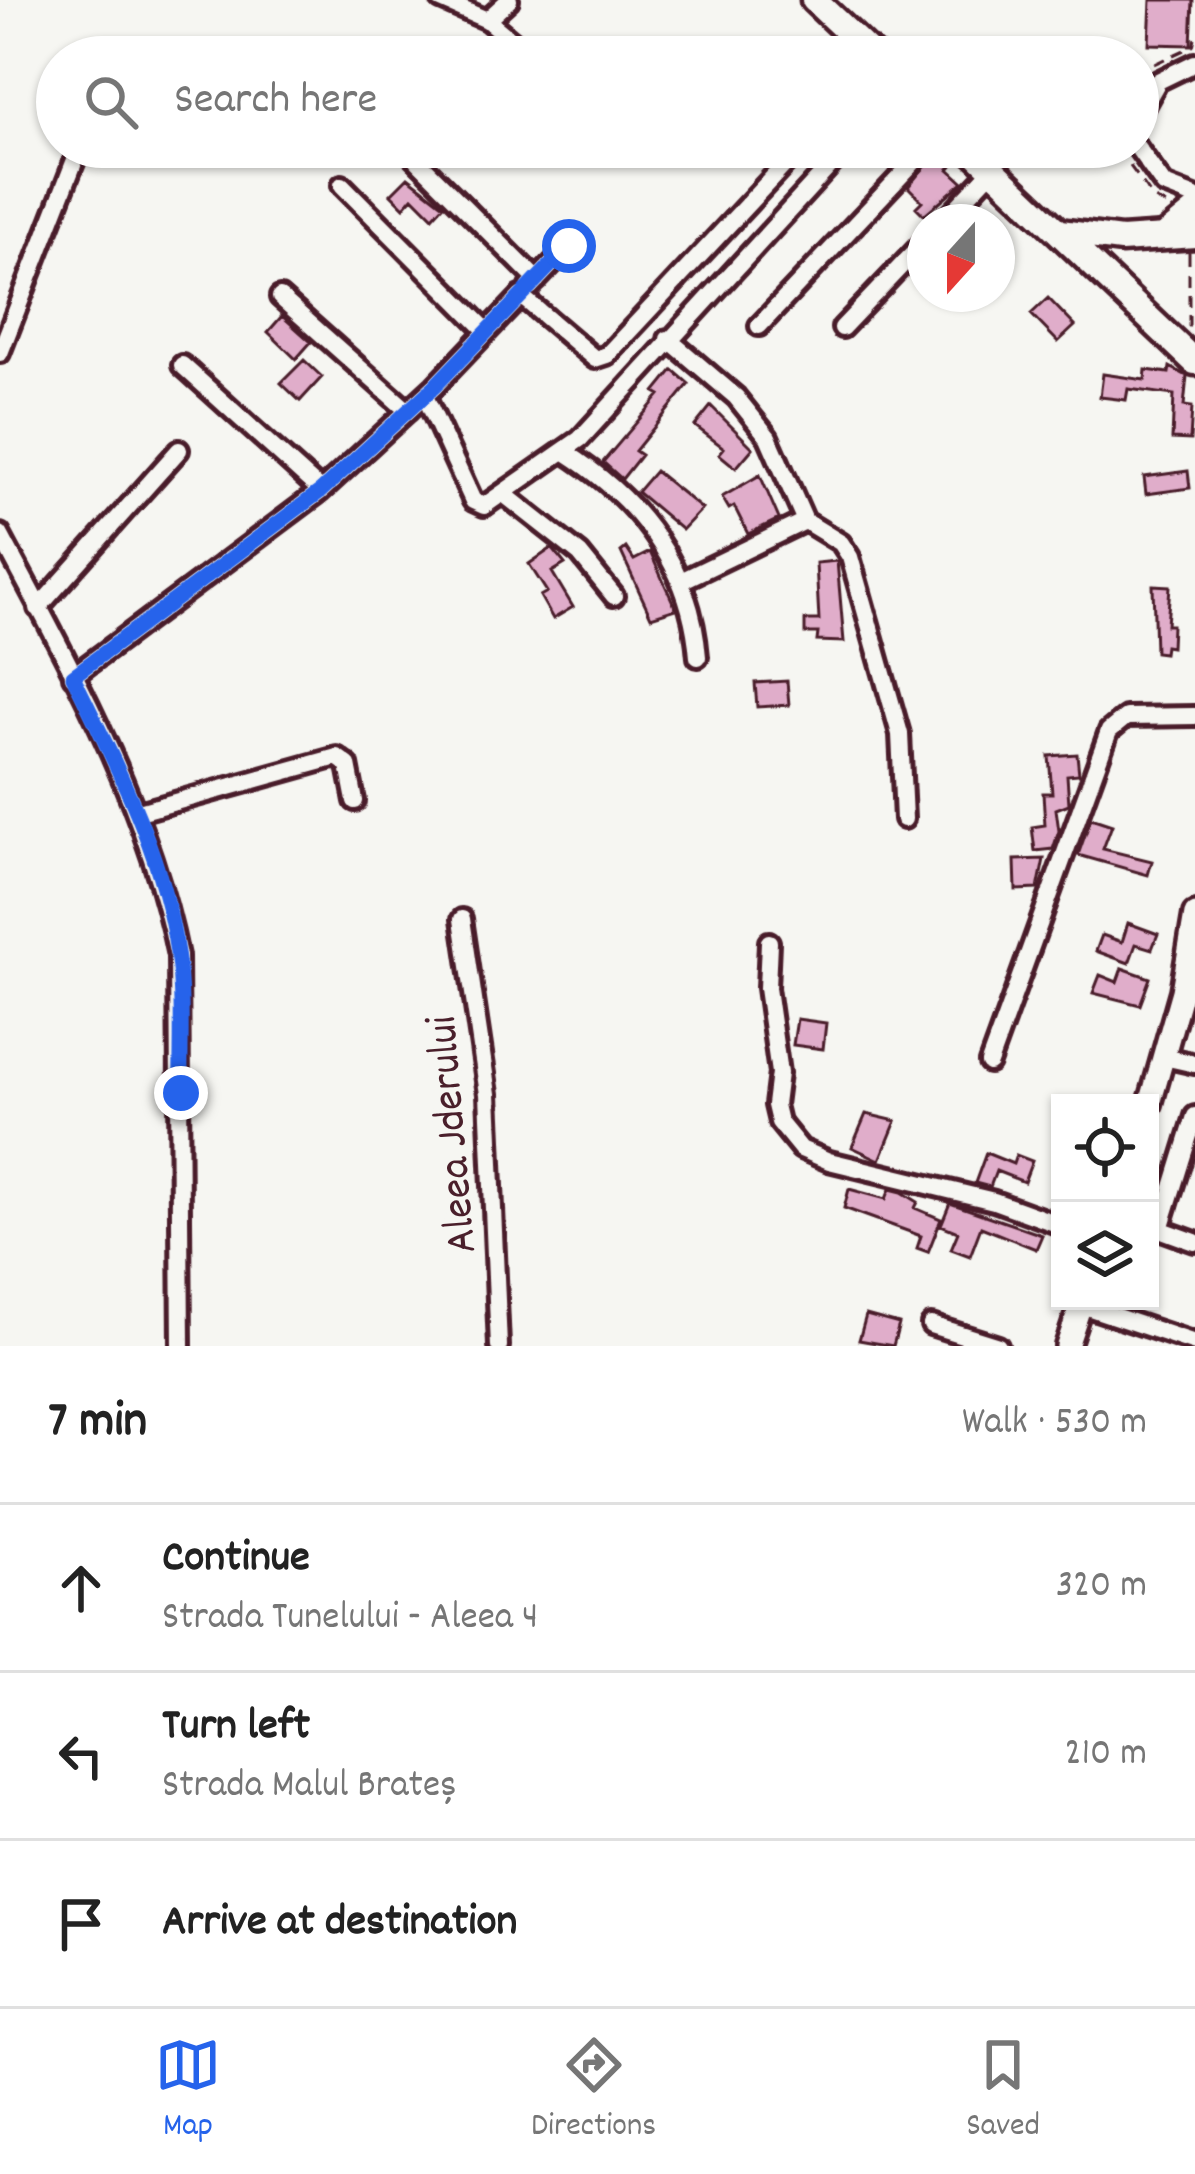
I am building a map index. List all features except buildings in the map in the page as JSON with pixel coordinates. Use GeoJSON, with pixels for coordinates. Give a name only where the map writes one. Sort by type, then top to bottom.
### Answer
{"type":"FeatureCollection","features":[{"type":"Feature","properties":{"kind":"highway"},"geometry":{"type":"LineString","coordinates":[[814,0],[852,36]]}},
{"type":"Feature","properties":{"kind":"highway"},"geometry":{"type":"LineString","coordinates":[[993,170],[1195,362]]}},
{"type":"Feature","properties":{"kind":"highway"},"geometry":{"type":"LineString","coordinates":[[1165,236],[1194,209]]}},
{"type":"Feature","properties":{"kind":"highway"},"geometry":{"type":"LineString","coordinates":[[1194,209],[1195,224]]}},
{"type":"Feature","properties":{"kind":"highway"},"geometry":{"type":"LineString","coordinates":[[1058,231],[1100,239],[1165,236],[1192,244]]}},
{"type":"Feature","properties":{"kind":"main road"},"geometry":{"type":"LineString","coordinates":[[1153,1094],[1195,914]]}},
{"type":"Feature","properties":{"kind":"main road"},"geometry":{"type":"LineString","coordinates":[[1067,1346],[1079,1310]]}},
{"type":"Feature","properties":{"kind":"street"},"geometry":{"type":"LineString","coordinates":[[441,0],[488,20],[507,36]]}},
{"type":"Feature","properties":{"kind":"street"},"geometry":{"type":"LineString","coordinates":[[488,20],[509,0]]}},
{"type":"Feature","properties":{"kind":"street"},"geometry":{"type":"LineString","coordinates":[[1159,81],[1195,63]]}},
{"type":"Feature","properties":{"kind":"street"},"geometry":{"type":"LineString","coordinates":[[0,353],[72,168]]}},
{"type":"Feature","properties":{"kind":"street"},"geometry":{"type":"LineString","coordinates":[[425,168],[537,280]]}},
{"type":"Feature","properties":{"kind":"street"},"geometry":{"type":"LineString","coordinates":[[521,296],[595,359],[607,356],[781,168]]}},
{"type":"Feature","properties":{"kind":"street"},"geometry":{"type":"LineString","coordinates":[[424,396],[473,501],[484,506],[505,495],[566,452],[827,168]]}},
{"type":"Feature","properties":{"kind":"street"},"geometry":{"type":"LineString","coordinates":[[759,326],[908,168]]}},
{"type":"Feature","properties":{"kind":"street"},"geometry":{"type":"LineString","coordinates":[[1149,168],[1153,175],[1195,197]]}},
{"type":"Feature","properties":{"kind":"street"},"geometry":{"type":"LineString","coordinates":[[960,204],[993,170]]}},
{"type":"Feature","properties":{"kind":"street"},"geometry":{"type":"LineString","coordinates":[[342,184],[487,331]]}},
{"type":"Feature","properties":{"kind":"street"},"geometry":{"type":"LineString","coordinates":[[73,676],[321,491],[424,396],[569,246]]}},
{"type":"Feature","properties":{"kind":"street"},"geometry":{"type":"LineString","coordinates":[[842,328],[907,260]]}},
{"type":"Feature","properties":{"kind":"street"},"geometry":{"type":"LineString","coordinates":[[280,297],[408,411]]}},
{"type":"Feature","properties":{"kind":"street"},"geometry":{"type":"LineString","coordinates":[[650,309],[768,436],[805,521],[841,543],[850,557],[899,734],[904,819]]}},
{"type":"Feature","properties":{"kind":"street"},"geometry":{"type":"LineString","coordinates":[[182,364],[321,491]]}},
{"type":"Feature","properties":{"kind":"street"},"geometry":{"type":"LineString","coordinates":[[38,608],[179,450]]}},
{"type":"Feature","properties":{"kind":"street"},"geometry":{"type":"LineString","coordinates":[[566,452],[636,510],[683,580],[698,657]]}},
{"type":"Feature","properties":{"kind":"street"},"geometry":{"type":"LineString","coordinates":[[505,495],[580,554],[614,596]]}},
{"type":"Feature","properties":{"kind":"street"},"geometry":{"type":"LineString","coordinates":[[683,580],[805,521]]}},
{"type":"Feature","properties":{"kind":"street"},"geometry":{"type":"LineString","coordinates":[[0,534],[139,812],[166,896],[178,956],[181,1346]]}},
{"type":"Feature","properties":{"kind":"street"},"geometry":{"type":"LineString","coordinates":[[989,1063],[1109,731],[1126,717],[1195,716]]}},
{"type":"Feature","properties":{"kind":"street"},"geometry":{"type":"LineString","coordinates":[[139,812],[337,757],[348,765],[355,801]]}},
{"type":"Feature","properties":{"kind":"street","name":"Aleea Jderului"},"geometry":{"type":"LineString","coordinates":[[462,919],[488,1094],[499,1346]]}},
{"type":"Feature","properties":{"kind":"street"},"geometry":{"type":"LineString","coordinates":[[769,942],[767,988],[778,1073],[775,1105],[778,1122],[801,1149],[829,1161],[994,1201],[1051,1222]]}},
{"type":"Feature","properties":{"kind":"street"},"geometry":{"type":"LineString","coordinates":[[1164,1057],[1195,1064]]}},
{"type":"Feature","properties":{"kind":"street"},"geometry":{"type":"LineString","coordinates":[[1159,1217],[1195,1116]]}},
{"type":"Feature","properties":{"kind":"street"},"geometry":{"type":"LineString","coordinates":[[1159,1229],[1195,1242]]}},
{"type":"Feature","properties":{"kind":"street"},"geometry":{"type":"LineString","coordinates":[[1101,1310],[1195,1343]]}},
{"type":"Feature","properties":{"kind":"street"},"geometry":{"type":"LineString","coordinates":[[931,1325],[998,1346]]}},
{"type":"Feature","properties":{"kind":"path"},"geometry":{"type":"LineString","coordinates":[[1192,244],[1190,326],[1195,327]]}},
{"type":"Feature","properties":{"kind":"route"},"geometry":{"type":"LineString","coordinates":[[181,1093],[178,956],[166,896],[139,812],[73,676],[211,568],[283,522],[321,491],[435,386],[569,246]]}}]}
